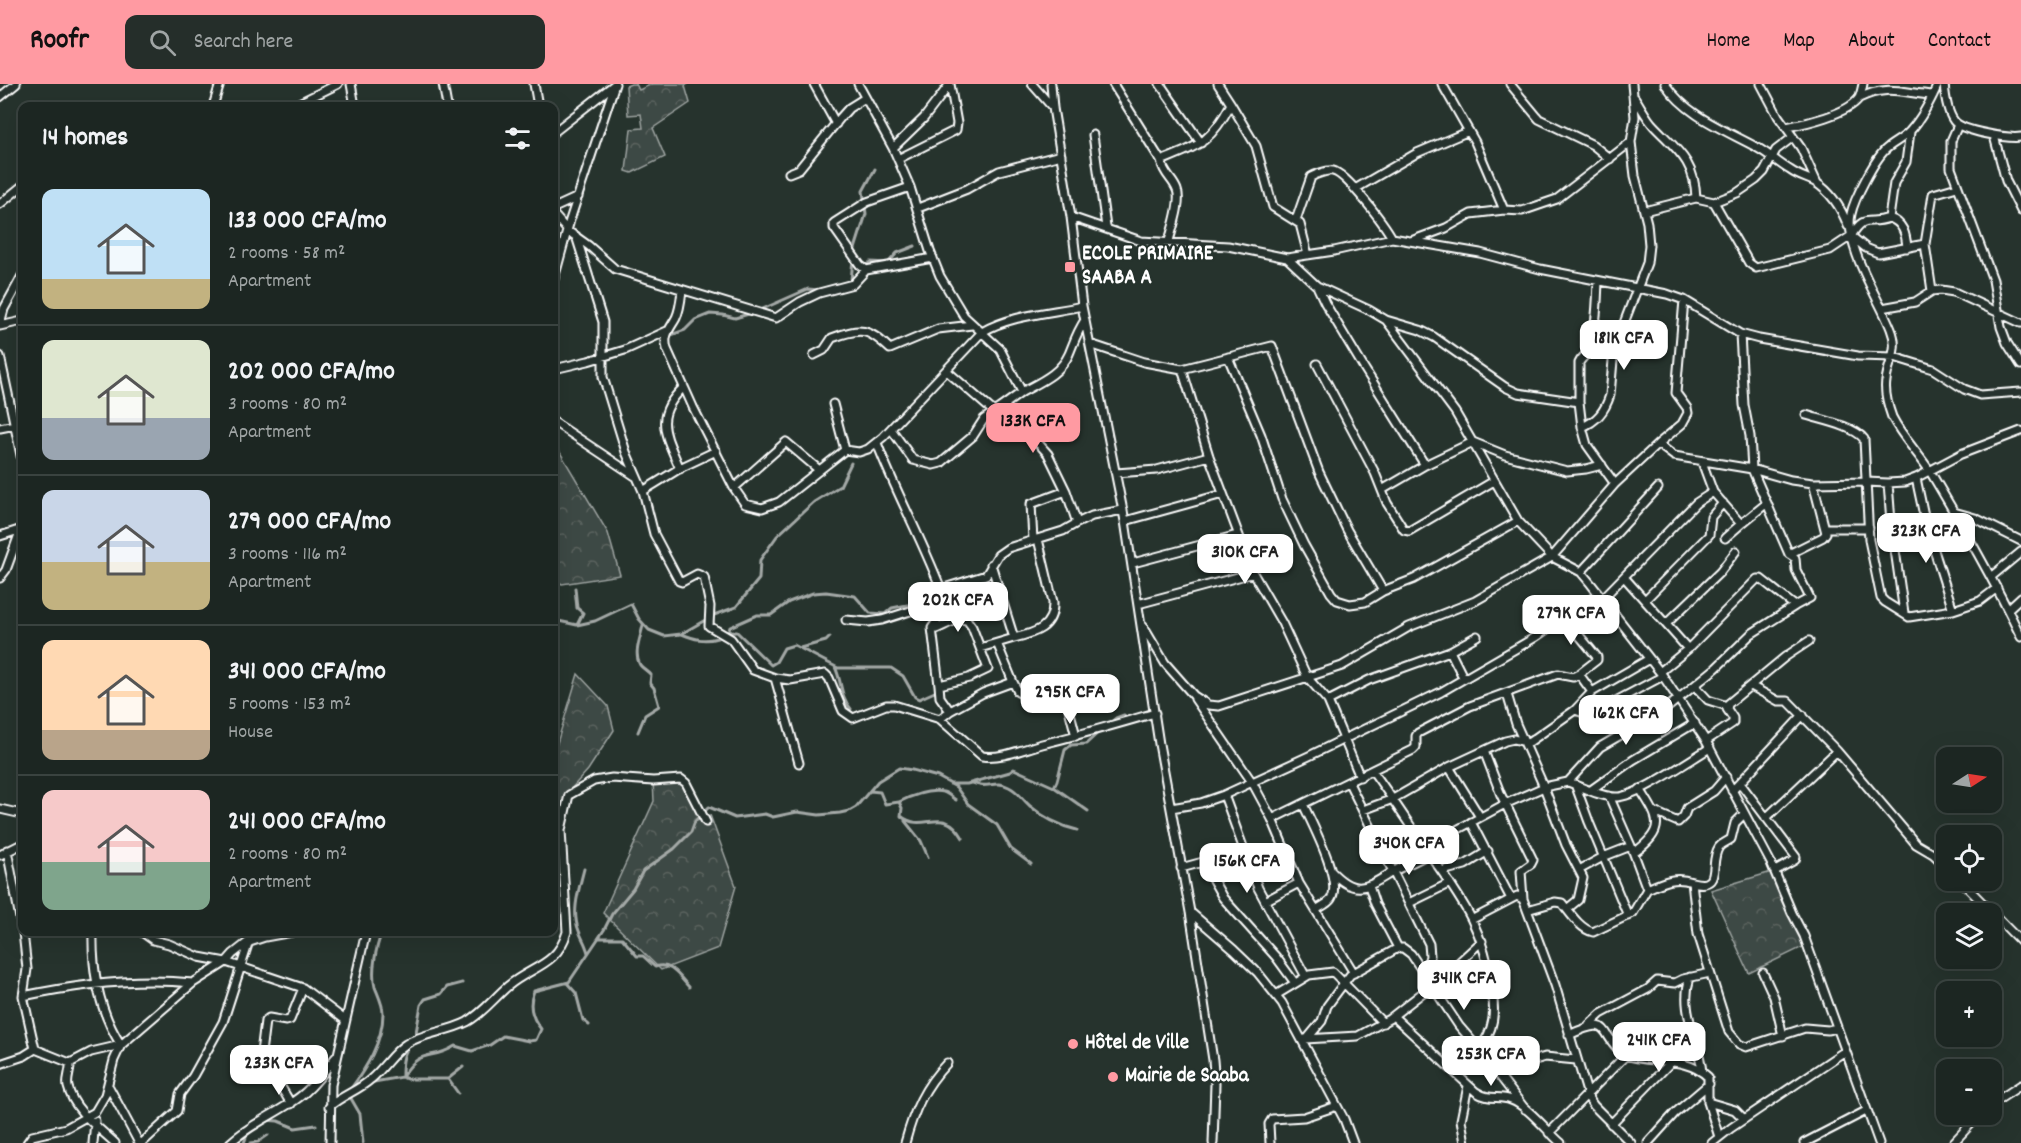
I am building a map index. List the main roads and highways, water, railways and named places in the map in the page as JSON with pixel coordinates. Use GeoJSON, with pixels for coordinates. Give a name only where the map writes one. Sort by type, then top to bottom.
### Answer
{"type":"FeatureCollection","features":[{"type":"Feature","properties":{"kind":"waterway"},"geometry":{"type":"LineString","coordinates":[[854,252],[866,214],[863,191],[875,169]]}},
{"type":"Feature","properties":{"kind":"waterway"},"geometry":{"type":"LineString","coordinates":[[865,267],[870,262],[888,263],[897,253],[915,246]]}},
{"type":"Feature","properties":{"kind":"waterway"},"geometry":{"type":"LineString","coordinates":[[851,281],[853,259]]}},
{"type":"Feature","properties":{"kind":"waterway"},"geometry":{"type":"LineString","coordinates":[[758,311],[808,289],[819,290]]}},
{"type":"Feature","properties":{"kind":"waterway"},"geometry":{"type":"LineString","coordinates":[[671,335],[685,330],[695,320],[710,314],[735,318],[752,313]]}},
{"type":"Feature","properties":{"kind":"waterway"},"geometry":{"type":"LineString","coordinates":[[558,621],[577,625],[595,621],[631,604],[639,619],[649,630],[664,636],[681,634],[714,615],[736,607],[759,579],[760,560],[777,536],[814,502],[840,486],[851,463]]}},
{"type":"Feature","properties":{"kind":"waterway"},"geometry":{"type":"LineString","coordinates":[[575,588],[577,608],[583,613],[577,625]]}},
{"type":"Feature","properties":{"kind":"waterway"},"geometry":{"type":"LineString","coordinates":[[728,633],[730,627],[757,615],[771,615],[789,602],[813,593],[826,592],[855,596],[870,613],[885,614],[892,608],[938,599]]}},
{"type":"Feature","properties":{"kind":"waterway"},"geometry":{"type":"LineString","coordinates":[[638,732],[645,715],[659,706],[654,688],[650,683],[651,675],[641,666],[637,655],[643,625]]}},
{"type":"Feature","properties":{"kind":"waterway"},"geometry":{"type":"LineString","coordinates":[[682,634],[695,639],[708,640],[737,632],[771,665],[776,662],[784,648],[794,645],[838,668],[891,668],[903,676],[915,697],[919,699],[939,690]]}},
{"type":"Feature","properties":{"kind":"waterway"},"geometry":{"type":"LineString","coordinates":[[800,648],[826,641],[830,637]]}},
{"type":"Feature","properties":{"kind":"waterway"},"geometry":{"type":"LineString","coordinates":[[835,667],[845,699],[851,709]]}},
{"type":"Feature","properties":{"kind":"waterway"},"geometry":{"type":"LineString","coordinates":[[1108,725],[1124,715]]}},
{"type":"Feature","properties":{"kind":"waterway"},"geometry":{"type":"LineString","coordinates":[[950,784],[967,784],[1014,769],[1054,787],[1065,750],[1071,745],[1086,744],[1100,731]]}},
{"type":"Feature","properties":{"kind":"waterway"},"geometry":{"type":"LineString","coordinates":[[374,1082],[402,1077],[415,1061],[455,1046],[472,1051],[490,1045],[503,1036],[529,1041],[536,1040],[541,1029],[532,1011],[531,1001],[534,991],[569,982],[612,914],[633,889],[643,871],[674,849],[691,832],[695,821],[709,807],[735,818],[765,814],[773,817],[797,812],[819,815],[840,813],[856,807],[878,781],[899,768],[912,770],[938,777],[956,787],[968,804],[997,825],[1011,849],[1031,864]]}},
{"type":"Feature","properties":{"kind":"waterway"},"geometry":{"type":"LineString","coordinates":[[972,783],[999,784],[1009,787],[1041,814],[1058,824],[1077,830]]}},
{"type":"Feature","properties":{"kind":"waterway"},"geometry":{"type":"LineString","coordinates":[[1054,787],[1088,811]]}},
{"type":"Feature","properties":{"kind":"waterway"},"geometry":{"type":"LineString","coordinates":[[870,791],[880,792],[885,804],[899,802],[902,808],[901,816],[909,821],[948,822],[963,838]]}},
{"type":"Feature","properties":{"kind":"waterway"},"geometry":{"type":"LineString","coordinates":[[899,802],[932,791],[945,793],[956,800]]}},
{"type":"Feature","properties":{"kind":"waterway"},"geometry":{"type":"LineString","coordinates":[[905,821],[921,841],[928,857]]}},
{"type":"Feature","properties":{"kind":"waterway"},"geometry":{"type":"LineString","coordinates":[[584,869],[576,916],[588,953]]}},
{"type":"Feature","properties":{"kind":"waterway"},"geometry":{"type":"LineString","coordinates":[[350,1090],[362,1073],[380,1034],[383,1010],[375,987],[374,967],[381,936]]}},
{"type":"Feature","properties":{"kind":"waterway"},"geometry":{"type":"LineString","coordinates":[[599,938],[622,938],[637,956],[643,956],[655,967],[670,968],[689,987]]}},
{"type":"Feature","properties":{"kind":"waterway"},"geometry":{"type":"LineString","coordinates":[[415,1038],[421,1005],[425,999],[441,994],[447,987],[462,983]]}},
{"type":"Feature","properties":{"kind":"waterway"},"geometry":{"type":"LineString","coordinates":[[567,983],[576,993],[583,1020],[589,1025]]}},
{"type":"Feature","properties":{"kind":"waterway"},"geometry":{"type":"LineString","coordinates":[[410,1045],[404,1056],[402,1077],[448,1079],[458,1093]]}},
{"type":"Feature","properties":{"kind":"waterway"},"geometry":{"type":"LineString","coordinates":[[448,1079],[463,1067]]}},
{"type":"Feature","properties":{"kind":"waterway"},"geometry":{"type":"LineString","coordinates":[[349,1095],[360,1114],[363,1143]]}},
{"type":"Feature","properties":{"kind":"waterway"},"geometry":{"type":"LineString","coordinates":[[265,1120],[278,1121],[295,1128],[316,1125]]}},
{"type":"Feature","properties":{"kind":"waterway"},"geometry":{"type":"LineString","coordinates":[[244,1143],[249,1129]]}},
{"type":"Feature","properties":{"kind":"waterway"},"geometry":{"type":"LineString","coordinates":[[251,1143],[258,1142],[268,1135]]}},
{"type":"Feature","properties":{"kind":"place","name":"ECOLE PRIMAIRE SAABA A"},"geometry":{"type":"Point","coordinates":[1070,267]}},
{"type":"Feature","properties":{"kind":"place","name":"Hôtel de Ville"},"geometry":{"type":"Point","coordinates":[1073,1044]}},
{"type":"Feature","properties":{"kind":"place","name":"Mairie de Saaba"},"geometry":{"type":"Point","coordinates":[1113,1077]}}]}
